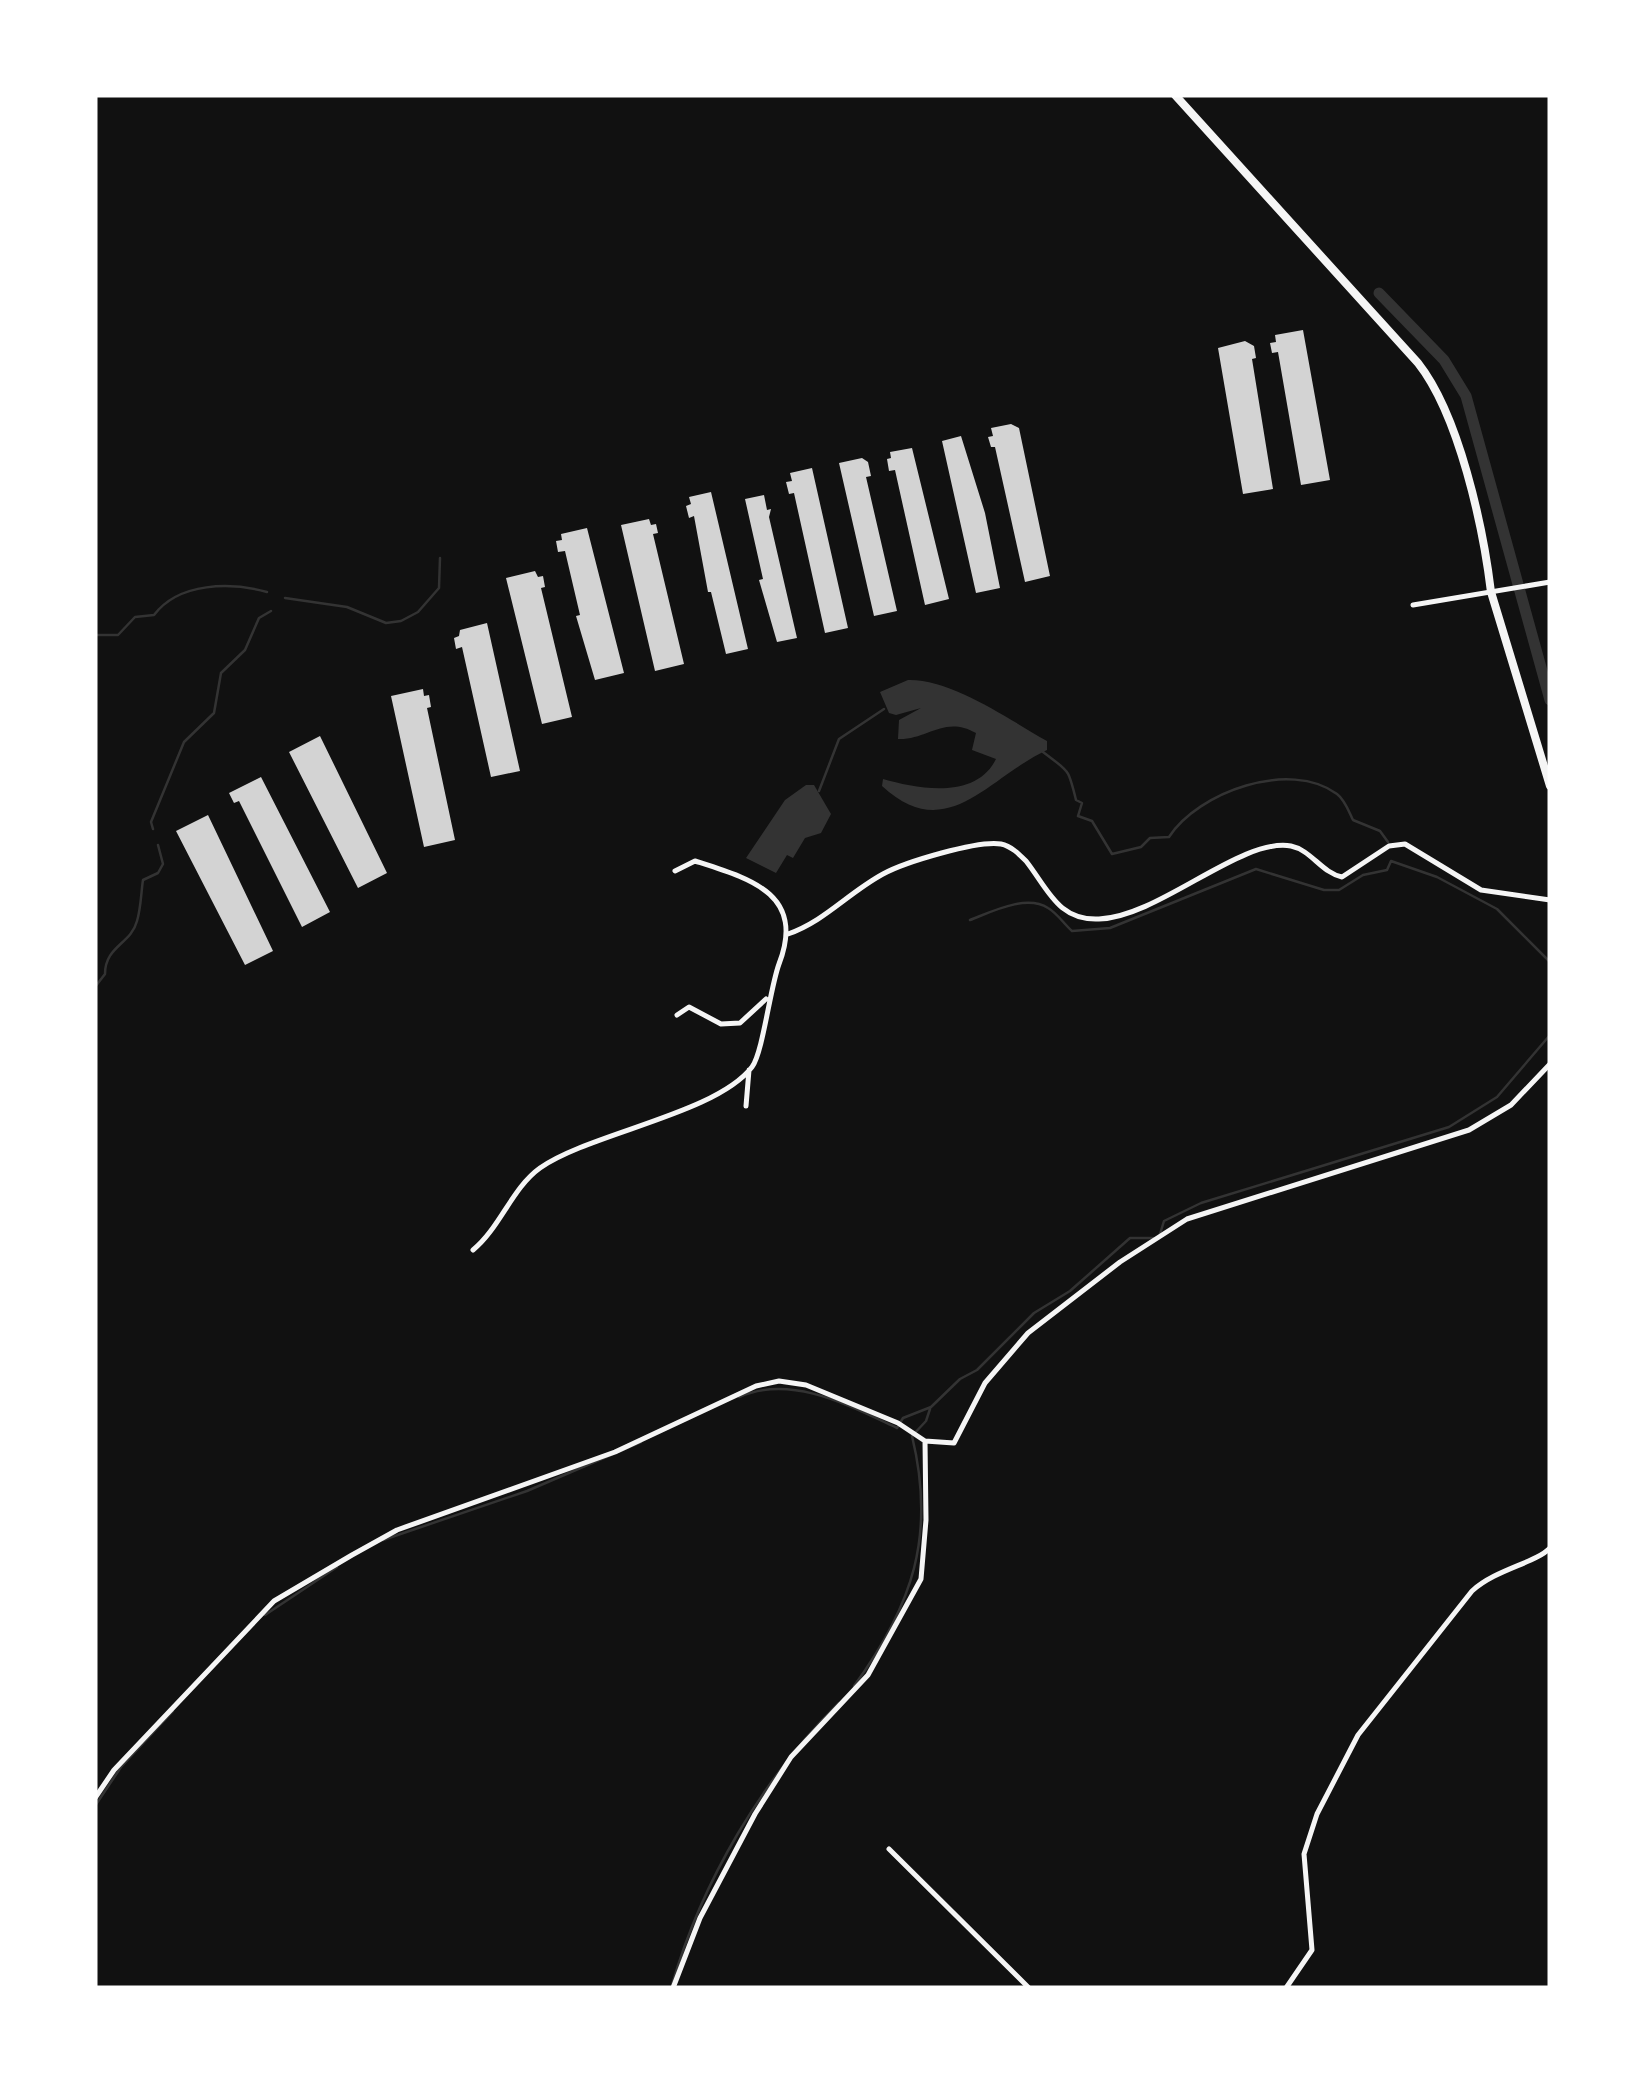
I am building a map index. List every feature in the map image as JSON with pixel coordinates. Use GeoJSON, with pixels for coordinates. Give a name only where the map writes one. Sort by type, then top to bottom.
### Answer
{"type":"FeatureCollection","features":[{"type":"Feature","properties":{"kind":"street"},"geometry":{"type":"LineString","coordinates":[[1174,95],[1428,375],[1450,421],[1488,561],[1490,592],[1550,786]]}},
{"type":"Feature","properties":{"kind":"street"},"geometry":{"type":"LineString","coordinates":[[1412,605],[1550,582]]}},
{"type":"Feature","properties":{"kind":"street"},"geometry":{"type":"LineString","coordinates":[[788,934],[824,919],[830,908],[888,871],[988,843],[1014,850],[1064,911],[1097,919],[1184,890],[1246,855],[1276,846],[1296,847],[1342,877],[1389,846],[1405,844],[1481,890],[1550,900]]}},
{"type":"Feature","properties":{"kind":"street"},"geometry":{"type":"LineString","coordinates":[[473,1250],[542,1166],[654,1122],[749,1070],[757,1058],[768,996],[788,934],[786,914],[760,887],[695,862],[675,871]]}},
{"type":"Feature","properties":{"kind":"street"},"geometry":{"type":"LineString","coordinates":[[678,1014],[688,1007],[721,1024],[740,1023],[768,996]]}},
{"type":"Feature","properties":{"kind":"street"},"geometry":{"type":"LineString","coordinates":[[95,1798],[114,1770],[274,1601],[397,1530],[615,1452],[716,1402],[778,1381],[806,1385],[898,1423],[925,1441],[954,1443],[985,1383],[1028,1333],[1120,1262],[1187,1219],[1468,1130],[1511,1105],[1550,1064]]}},
{"type":"Feature","properties":{"kind":"street"},"geometry":{"type":"LineString","coordinates":[[746,1106],[749,1070]]}},
{"type":"Feature","properties":{"kind":"street"},"geometry":{"type":"LineString","coordinates":[[674,1988],[700,1918],[755,1814],[790,1757],[868,1675],[920,1579],[926,1520],[925,1441]]}},
{"type":"Feature","properties":{"kind":"street"},"geometry":{"type":"LineString","coordinates":[[1286,1988],[1312,1950],[1306,1844],[1358,1735],[1472,1591],[1496,1572],[1539,1557],[1550,1548]]}},
{"type":"Feature","properties":{"kind":"street"},"geometry":{"type":"LineString","coordinates":[[889,1850],[1030,1988]]}},
{"type":"Feature","properties":{"kind":"shaded area"},"geometry":{"type":"Polygon","coordinates":[[[908,680],[943,686],[979,702],[1047,741],[1047,750],[966,801],[927,810],[905,803],[882,786],[883,779],[929,788],[961,786],[987,772],[996,759],[972,750],[976,733],[965,728],[945,727],[898,739],[899,720],[921,708],[896,715],[889,713],[880,692],[908,680]]]}},
{"type":"Feature","properties":{"kind":"shaded area"},"geometry":{"type":"Polygon","coordinates":[[[806,785],[814,785],[831,814],[821,833],[805,838],[793,858],[787,855],[776,873],[746,858],[785,800],[806,785]]]}},
{"type":"Feature","properties":{"kind":"building"},"geometry":{"type":"Polygon","coordinates":[[[1303,330],[1330,480],[1301,485],[1278,352],[1272,353],[1270,343],[1276,342],[1275,335],[1303,330]]]}},
{"type":"Feature","properties":{"kind":"building"},"geometry":{"type":"Polygon","coordinates":[[[1245,341],[1254,346],[1256,358],[1252,359],[1273,489],[1243,494],[1218,348],[1245,341]]]}},
{"type":"Feature","properties":{"kind":"building"},"geometry":{"type":"Polygon","coordinates":[[[1011,424],[1019,428],[1050,576],[1025,582],[995,447],[991,447],[988,437],[993,436],[991,428],[1011,424]]]}},
{"type":"Feature","properties":{"kind":"building"},"geometry":{"type":"Polygon","coordinates":[[[961,436],[985,513],[1000,588],[976,593],[942,441],[961,436]]]}},
{"type":"Feature","properties":{"kind":"building"},"geometry":{"type":"Polygon","coordinates":[[[912,448],[949,599],[925,605],[895,470],[889,471],[887,459],[891,458],[890,452],[912,448]]]}},
{"type":"Feature","properties":{"kind":"building"},"geometry":{"type":"Polygon","coordinates":[[[862,458],[868,462],[871,476],[866,477],[897,611],[874,616],[839,463],[862,458]]]}},
{"type":"Feature","properties":{"kind":"building"},"geometry":{"type":"Polygon","coordinates":[[[812,468],[848,628],[825,633],[794,493],[789,494],[786,482],[792,481],[790,473],[812,468]]]}},
{"type":"Feature","properties":{"kind":"building"},"geometry":{"type":"Polygon","coordinates":[[[711,492],[748,649],[726,654],[708,592],[694,516],[689,518],[686,506],[691,504],[689,497],[711,492]]]}},
{"type":"Feature","properties":{"kind":"building"},"geometry":{"type":"Polygon","coordinates":[[[764,495],[767,510],[771,509],[769,517],[797,638],[777,642],[759,580],[763,579],[745,499],[764,495]]]}},
{"type":"Feature","properties":{"kind":"building"},"geometry":{"type":"Polygon","coordinates":[[[649,519],[651,525],[656,524],[658,533],[653,534],[684,664],[655,671],[621,525],[649,519]]]}},
{"type":"Feature","properties":{"kind":"building"},"geometry":{"type":"Polygon","coordinates":[[[587,528],[624,673],[595,680],[576,616],[580,615],[565,551],[558,552],[556,541],[562,540],[561,534],[587,528]]]}},
{"type":"Feature","properties":{"kind":"building"},"geometry":{"type":"Polygon","coordinates":[[[535,571],[538,577],[543,576],[545,587],[541,588],[572,717],[542,724],[506,578],[535,571]]]}},
{"type":"Feature","properties":{"kind":"building"},"geometry":{"type":"Polygon","coordinates":[[[487,623],[520,771],[491,777],[462,647],[456,649],[454,638],[460,630],[487,623]]]}},
{"type":"Feature","properties":{"kind":"building"},"geometry":{"type":"Polygon","coordinates":[[[423,689],[424,696],[429,695],[431,707],[427,708],[455,840],[424,847],[391,696],[423,689]]]}},
{"type":"Feature","properties":{"kind":"building"},"geometry":{"type":"Polygon","coordinates":[[[320,736],[387,873],[358,888],[289,752],[320,736]]]}},
{"type":"Feature","properties":{"kind":"building"},"geometry":{"type":"Polygon","coordinates":[[[261,777],[330,912],[302,927],[239,801],[234,803],[229,793],[261,777]]]}},
{"type":"Feature","properties":{"kind":"building"},"geometry":{"type":"Polygon","coordinates":[[[208,815],[273,951],[245,965],[176,831],[208,815]]]}},
{"type":"Feature","properties":{"kind":"waterway"},"geometry":{"type":"LineString","coordinates":[[1379,293],[1444,360],[1466,396],[1550,700]]}},
{"type":"Feature","properties":{"kind":"waterway"},"geometry":{"type":"LineString","coordinates":[[285,598],[347,607],[386,623],[401,621],[418,612],[439,588],[440,558]]}},
{"type":"Feature","properties":{"kind":"waterway"},"geometry":{"type":"LineString","coordinates":[[95,635],[118,635],[135,617],[154,615],[177,596],[206,587],[267,592]]}},
{"type":"Feature","properties":{"kind":"waterway"},"geometry":{"type":"LineString","coordinates":[[153,829],[151,822],[184,742],[214,713],[221,673],[245,650],[259,618],[271,611]]}},
{"type":"Feature","properties":{"kind":"waterway"},"geometry":{"type":"LineString","coordinates":[[819,791],[839,739],[884,709]]}},
{"type":"Feature","properties":{"kind":"waterway"},"geometry":{"type":"LineString","coordinates":[[1043,752],[1066,771],[1076,800],[1082,803],[1078,816],[1092,821],[1112,854],[1141,847],[1150,838],[1169,837],[1201,806],[1223,794],[1271,780],[1317,784],[1337,794],[1353,820],[1380,831],[1388,842]]}},
{"type":"Feature","properties":{"kind":"waterway"},"geometry":{"type":"LineString","coordinates":[[95,987],[105,974],[109,957],[134,929],[143,880],[158,873],[163,864],[158,845]]}},
{"type":"Feature","properties":{"kind":"waterway"},"geometry":{"type":"LineString","coordinates":[[970,920],[1029,903],[1051,910],[1072,931],[1110,928],[1256,869],[1324,890],[1339,890],[1363,875],[1387,870],[1391,861],[1437,877],[1497,909],[1550,962]]}},
{"type":"Feature","properties":{"kind":"waterway"},"geometry":{"type":"LineString","coordinates":[[1160,1234],[1164,1221],[1201,1203],[1449,1127],[1497,1097],[1550,1035]]}},
{"type":"Feature","properties":{"kind":"waterway"},"geometry":{"type":"LineString","coordinates":[[739,1397],[759,1391],[799,1391],[839,1402],[897,1428],[903,1418],[931,1407],[960,1379],[977,1370],[1034,1313],[1070,1291],[1130,1238],[1153,1238]]}},
{"type":"Feature","properties":{"kind":"waterway"},"geometry":{"type":"LineString","coordinates":[[854,1686],[891,1627],[914,1568],[921,1505],[912,1436],[926,1421],[930,1409]]}},
{"type":"Feature","properties":{"kind":"waterway"},"geometry":{"type":"LineString","coordinates":[[383,1540],[527,1491],[641,1442]]}},
{"type":"Feature","properties":{"kind":"waterway"},"geometry":{"type":"LineString","coordinates":[[265,1615],[337,1567]]}},
{"type":"Feature","properties":{"kind":"waterway"},"geometry":{"type":"LineString","coordinates":[[672,1985],[700,1908],[738,1834],[785,1764],[839,1703]]}},
{"type":"Feature","properties":{"kind":"waterway"},"geometry":{"type":"LineString","coordinates":[[95,1806],[121,1767],[173,1711]]}}]}
